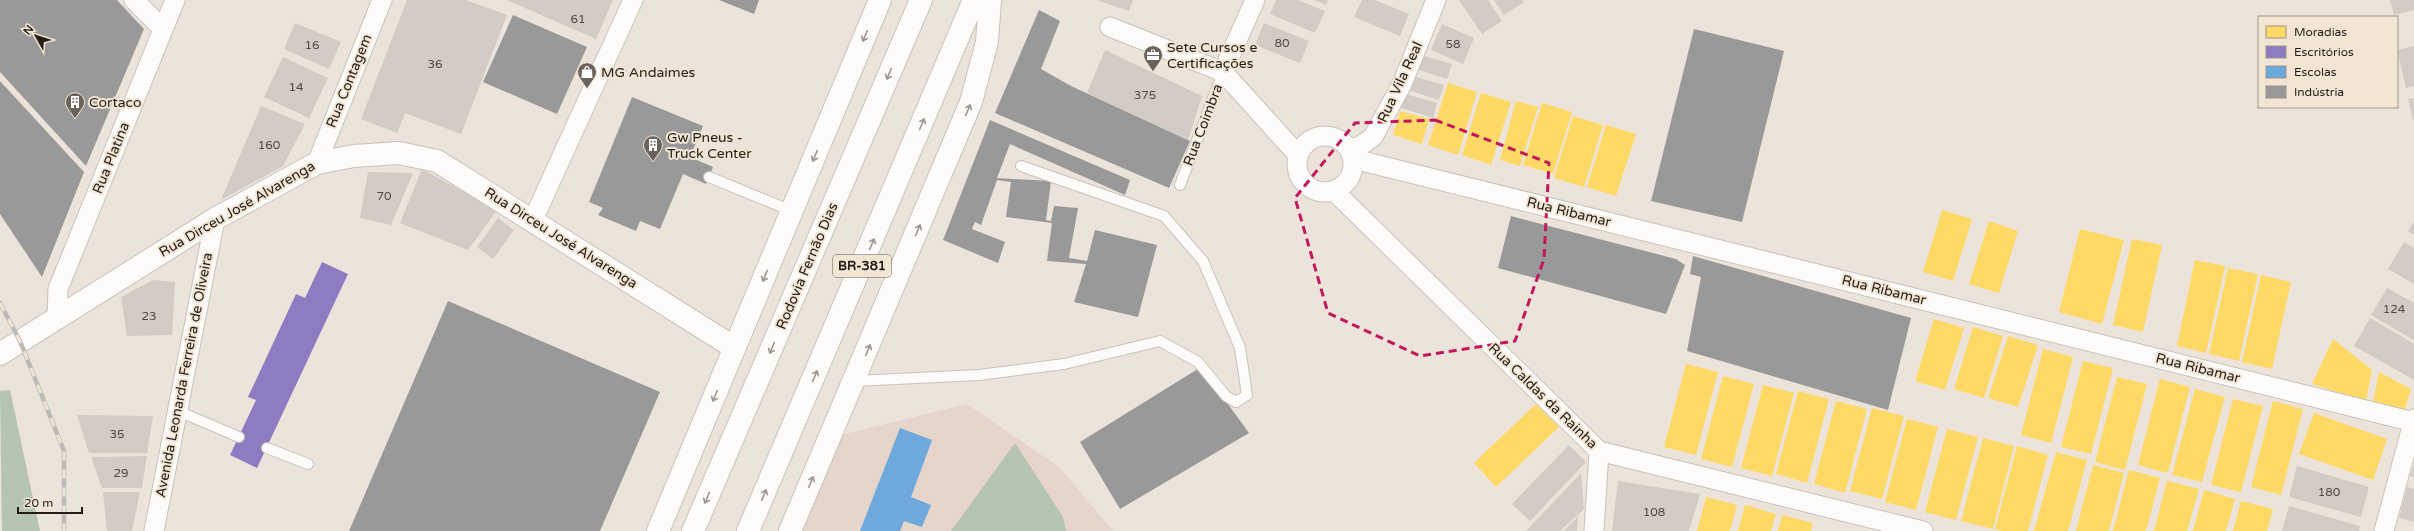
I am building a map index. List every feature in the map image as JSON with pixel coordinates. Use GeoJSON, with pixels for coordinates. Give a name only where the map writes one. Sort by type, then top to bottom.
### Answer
{"type":"FeatureCollection","features":[{"type":"Feature","properties":{"kind":"main road"},"geometry":{"type":"LineString","coordinates":[[658,531],[880,0]]}},
{"type":"Feature","properties":{"kind":"main road","name":"Rodovia Fernão Dias"},"geometry":{"type":"LineString","coordinates":[[693,531],[921,0]]}},
{"type":"Feature","properties":{"kind":"main road","name":"BR-381"},"geometry":{"type":"LineString","coordinates":[[748,531],[974,0]]}},
{"type":"Feature","properties":{"kind":"main road"},"geometry":{"type":"LineString","coordinates":[[790,531],[855,381],[971,102],[987,42],[990,0]]}},
{"type":"Feature","properties":{"kind":"main road","name":"Rua Dirceu José Alvarenga"},"geometry":{"type":"LineString","coordinates":[[1,351],[57,318],[215,219],[317,163],[354,156],[399,153],[437,161],[735,348]]}},
{"type":"Feature","properties":{"kind":"street"},"geometry":{"type":"LineString","coordinates":[[134,0],[163,29]]}},
{"type":"Feature","properties":{"kind":"street","name":"Rua Platina"},"geometry":{"type":"LineString","coordinates":[[57,318],[58,290],[175,0]]}},
{"type":"Feature","properties":{"kind":"street","name":"Rua Contagem"},"geometry":{"type":"LineString","coordinates":[[317,163],[382,0]]}},
{"type":"Feature","properties":{"kind":"street"},"geometry":{"type":"LineString","coordinates":[[533,220],[633,0]]}},
{"type":"Feature","properties":{"kind":"street","name":"Rua Coimbra"},"geometry":{"type":"LineString","coordinates":[[1223,72],[1255,0]]}},
{"type":"Feature","properties":{"kind":"street","name":"Rua Vila Real"},"geometry":{"type":"LineString","coordinates":[[1351,153],[1374,137],[1402,84],[1436,0]]}},
{"type":"Feature","properties":{"kind":"street"},"geometry":{"type":"LineString","coordinates":[[1110,28],[1223,72],[1298,155]]}},
{"type":"Feature","properties":{"kind":"street"},"geometry":{"type":"LineString","coordinates":[[1326,135],[1338,139],[1351,153],[1354,167],[1348,183],[1334,191],[1325,193],[1308,187],[1298,172],[1298,155],[1309,141],[1326,135]]}},
{"type":"Feature","properties":{"kind":"street","name":"Rua Ribamar"},"geometry":{"type":"LineString","coordinates":[[1351,153],[2414,421]]}},
{"type":"Feature","properties":{"kind":"street","name":"Rua Caldas da Rainha"},"geometry":{"type":"LineString","coordinates":[[1334,191],[1599,451],[1923,531]]}},
{"type":"Feature","properties":{"kind":"street","name":"Avenida Leonarda Ferreira de Oliveira"},"geometry":{"type":"LineString","coordinates":[[154,531],[215,219]]}},
{"type":"Feature","properties":{"kind":"street"},"geometry":{"type":"LineString","coordinates":[[2384,531],[2414,421]]}},
{"type":"Feature","properties":{"kind":"street"},"geometry":{"type":"LineString","coordinates":[[1594,531],[1599,451]]}},
{"type":"Feature","properties":{"kind":"lane","name":"Rua Coimbra"},"geometry":{"type":"LineString","coordinates":[[1180,185],[1223,72]]}},
{"type":"Feature","properties":{"kind":"lane"},"geometry":{"type":"LineString","coordinates":[[855,381],[979,375],[1064,364],[1160,341],[1198,362],[1226,396],[1236,402],[1247,395],[1240,348],[1203,261],[1164,216],[1021,166]]}},
{"type":"Feature","properties":{"kind":"lane"},"geometry":{"type":"LineString","coordinates":[[709,177],[792,211]]}},
{"type":"Feature","properties":{"kind":"lane"},"geometry":{"type":"LineString","coordinates":[[178,411],[239,437]]}},
{"type":"Feature","properties":{"kind":"lane"},"geometry":{"type":"LineString","coordinates":[[267,448],[308,464]]}},
{"type":"Feature","properties":{"kind":"highlighted area"},"geometry":{"type":"Polygon","coordinates":[[[1435,120],[1549,163],[1544,259],[1515,341],[1420,356],[1328,313],[1295,198],[1355,123],[1435,120]]]}},
{"type":"Feature","properties":{"kind":"shaded area"},"geometry":{"type":"Polygon","coordinates":[[[967,404],[1059,467],[1113,531],[799,531],[841,435],[967,404]]]}},
{"type":"Feature","properties":{"kind":"green space"},"geometry":{"type":"Polygon","coordinates":[[[10,390],[40,531],[2,531],[0,391],[10,390]]]}},
{"type":"Feature","properties":{"kind":"green space"},"geometry":{"type":"Polygon","coordinates":[[[1015,443],[1063,517],[1066,531],[951,531],[1015,443]]]}},
{"type":"Feature","properties":{"kind":"building: Moradias"},"geometry":{"type":"Polygon","coordinates":[[[1448,83],[1477,92],[1458,155],[1428,145],[1448,83]]]}},
{"type":"Feature","properties":{"kind":"building: Moradias"},"geometry":{"type":"Polygon","coordinates":[[[1481,93],[1511,102],[1491,165],[1462,155],[1481,93]]]}},
{"type":"Feature","properties":{"kind":"building: Moradias"},"geometry":{"type":"Polygon","coordinates":[[[1516,101],[1538,107],[1520,166],[1500,160],[1516,101]]]}},
{"type":"Feature","properties":{"kind":"building: Moradias"},"geometry":{"type":"Polygon","coordinates":[[[1542,103],[1572,112],[1553,174],[1523,165],[1542,103]]]}},
{"type":"Feature","properties":{"kind":"building: Moradias"},"geometry":{"type":"Polygon","coordinates":[[[1400,111],[1429,119],[1422,144],[1393,135],[1400,111]]]}},
{"type":"Feature","properties":{"kind":"building: Moradias"},"geometry":{"type":"Polygon","coordinates":[[[1573,116],[1603,125],[1584,187],[1554,178],[1573,116]]]}},
{"type":"Feature","properties":{"kind":"building: Moradias"},"geometry":{"type":"Polygon","coordinates":[[[1606,125],[1636,134],[1616,196],[1587,187],[1606,125]]]}},
{"type":"Feature","properties":{"kind":"building: Moradias"},"geometry":{"type":"Polygon","coordinates":[[[1942,210],[1972,219],[1953,281],[1923,272],[1942,210]]]}},
{"type":"Feature","properties":{"kind":"building: Moradias"},"geometry":{"type":"Polygon","coordinates":[[[1989,221],[2018,231],[1999,293],[1969,284],[1989,221]]]}},
{"type":"Feature","properties":{"kind":"building: Moradias"},"geometry":{"type":"Polygon","coordinates":[[[2080,229],[2124,240],[2102,324],[2059,312],[2080,229]]]}},
{"type":"Feature","properties":{"kind":"building: Moradias"},"geometry":{"type":"Polygon","coordinates":[[[2132,239],[2162,245],[2143,332],[2113,325],[2132,239]]]}},
{"type":"Feature","properties":{"kind":"building: Moradias"},"geometry":{"type":"Polygon","coordinates":[[[2195,260],[2225,266],[2206,353],[2177,346],[2195,260]]]}},
{"type":"Feature","properties":{"kind":"building: Moradias"},"geometry":{"type":"Polygon","coordinates":[[[2228,268],[2258,274],[2239,361],[2209,354],[2228,268]]]}},
{"type":"Feature","properties":{"kind":"building: Moradias"},"geometry":{"type":"Polygon","coordinates":[[[2261,275],[2291,282],[2272,369],[2242,362],[2261,275]]]}},
{"type":"Feature","properties":{"kind":"building: Moradias"},"geometry":{"type":"Polygon","coordinates":[[[1934,319],[1964,328],[1945,390],[1915,381],[1934,319]]]}},
{"type":"Feature","properties":{"kind":"building: Moradias"},"geometry":{"type":"Polygon","coordinates":[[[1973,327],[2003,336],[1984,398],[1954,389],[1973,327]]]}},
{"type":"Feature","properties":{"kind":"building: Moradias"},"geometry":{"type":"Polygon","coordinates":[[[2008,336],[2038,345],[2018,407],[1988,398],[2008,336]]]}},
{"type":"Feature","properties":{"kind":"building: Moradias"},"geometry":{"type":"Polygon","coordinates":[[[2333,339],[2372,370],[2366,401],[2312,384],[2333,339]]]}},
{"type":"Feature","properties":{"kind":"building: Moradias"},"geometry":{"type":"Polygon","coordinates":[[[2043,349],[2073,357],[2051,443],[2021,435],[2043,349]]]}},
{"type":"Feature","properties":{"kind":"building: Moradias"},"geometry":{"type":"Polygon","coordinates":[[[2083,361],[2113,368],[2091,454],[2061,447],[2083,361]]]}},
{"type":"Feature","properties":{"kind":"building: Moradias"},"geometry":{"type":"Polygon","coordinates":[[[1686,364],[1718,372],[1696,455],[1664,447],[1686,364]]]}},
{"type":"Feature","properties":{"kind":"building: Moradias"},"geometry":{"type":"Polygon","coordinates":[[[2379,372],[2411,389],[2403,415],[2373,402],[2379,372]]]}},
{"type":"Feature","properties":{"kind":"building: Moradias"},"geometry":{"type":"Polygon","coordinates":[[[1723,376],[1754,384],[1732,467],[1701,459],[1723,376]]]}},
{"type":"Feature","properties":{"kind":"building: Moradias"},"geometry":{"type":"Polygon","coordinates":[[[2117,377],[2147,384],[2125,470],[2095,462],[2117,377]]]}},
{"type":"Feature","properties":{"kind":"building: Moradias"},"geometry":{"type":"Polygon","coordinates":[[[2160,379],[2190,387],[2168,473],[2138,465],[2160,379]]]}},
{"type":"Feature","properties":{"kind":"building: Moradias"},"geometry":{"type":"Polygon","coordinates":[[[1763,385],[1794,393],[1772,476],[1741,468],[1763,385]]]}},
{"type":"Feature","properties":{"kind":"building: Moradias"},"geometry":{"type":"Polygon","coordinates":[[[2195,389],[2225,397],[2202,482],[2172,475],[2195,389]]]}},
{"type":"Feature","properties":{"kind":"building: Moradias"},"geometry":{"type":"Polygon","coordinates":[[[1798,391],[1829,399],[1807,483],[1776,474],[1798,391]]]}},
{"type":"Feature","properties":{"kind":"building: Moradias"},"geometry":{"type":"Polygon","coordinates":[[[2233,399],[2263,406],[2241,492],[2211,485],[2233,399]]]}},
{"type":"Feature","properties":{"kind":"building: Moradias"},"geometry":{"type":"Polygon","coordinates":[[[1836,401],[1867,409],[1845,493],[1814,484],[1836,401]]]}},
{"type":"Feature","properties":{"kind":"building: Moradias"},"geometry":{"type":"Polygon","coordinates":[[[2273,401],[2303,409],[2281,495],[2251,487],[2273,401]]]}},
{"type":"Feature","properties":{"kind":"building: Moradias"},"geometry":{"type":"Polygon","coordinates":[[[1536,404],[1559,427],[1496,487],[1474,463],[1536,404]]]}},
{"type":"Feature","properties":{"kind":"building: Moradias"},"geometry":{"type":"Polygon","coordinates":[[[1872,408],[1904,416],[1882,499],[1850,491],[1872,408]]]}},
{"type":"Feature","properties":{"kind":"building: Moradias"},"geometry":{"type":"Polygon","coordinates":[[[2314,413],[2387,439],[2373,480],[2299,454],[2314,413]]]}},
{"type":"Feature","properties":{"kind":"building: Moradias"},"geometry":{"type":"Polygon","coordinates":[[[1907,419],[1938,427],[1916,510],[1885,502],[1907,419]]]}},
{"type":"Feature","properties":{"kind":"building: Moradias"},"geometry":{"type":"Polygon","coordinates":[[[1947,429],[1978,437],[1956,520],[1925,512],[1947,429]]]}},
{"type":"Feature","properties":{"kind":"building: Moradias"},"geometry":{"type":"Polygon","coordinates":[[[1983,438],[2014,446],[1993,529],[1961,521],[1983,438]]]}},
{"type":"Feature","properties":{"kind":"building: Moradias"},"geometry":{"type":"Polygon","coordinates":[[[2017,446],[2048,455],[2028,531],[2002,531],[1995,529],[2017,446]]]}},
{"type":"Feature","properties":{"kind":"building: Moradias"},"geometry":{"type":"Polygon","coordinates":[[[2056,452],[2087,460],[2068,531],[2034,531],[2056,452]]]}},
{"type":"Feature","properties":{"kind":"building: Moradias"},"geometry":{"type":"Polygon","coordinates":[[[2093,465],[2124,473],[2109,531],[2076,531],[2093,465]]]}},
{"type":"Feature","properties":{"kind":"building: Moradias"},"geometry":{"type":"Polygon","coordinates":[[[2129,470],[2160,478],[2146,531],[2113,531],[2129,470]]]}},
{"type":"Feature","properties":{"kind":"building: Moradias"},"geometry":{"type":"Polygon","coordinates":[[[2167,481],[2199,489],[2187,531],[2154,531],[2167,481]]]}},
{"type":"Feature","properties":{"kind":"building: Moradias"},"geometry":{"type":"Polygon","coordinates":[[[2204,490],[2235,499],[2226,531],[2193,531],[2204,490]]]}},
{"type":"Feature","properties":{"kind":"building: Moradias"},"geometry":{"type":"Polygon","coordinates":[[[1706,497],[1737,505],[1730,531],[1697,531],[1706,497]]]}},
{"type":"Feature","properties":{"kind":"building: Moradias"},"geometry":{"type":"Polygon","coordinates":[[[2241,501],[2273,509],[2267,531],[2233,531],[2241,501]]]}},
{"type":"Feature","properties":{"kind":"building: Moradias"},"geometry":{"type":"Polygon","coordinates":[[[1745,505],[1776,514],[1771,531],[1738,531],[1745,505]]]}},
{"type":"Feature","properties":{"kind":"building: Moradias"},"geometry":{"type":"Polygon","coordinates":[[[1782,515],[1813,523],[1811,531],[1778,531],[1782,515]]]}},
{"type":"Feature","properties":{"kind":"building: Escritórios"},"geometry":{"type":"Polygon","coordinates":[[[322,262],[348,274],[257,468],[230,455],[256,400],[248,397],[296,294],[305,298],[322,262]]]}},
{"type":"Feature","properties":{"kind":"building: Escolas"},"geometry":{"type":"Polygon","coordinates":[[[900,428],[932,440],[911,497],[931,505],[922,527],[904,521],[900,531],[860,531],[900,428]]]}},
{"type":"Feature","properties":{"kind":"building: Indústria","name":"Cortaco"},"geometry":{"type":"Polygon","coordinates":[[[0,0],[117,0],[144,29],[86,166],[0,72],[0,0]]]}},
{"type":"Feature","properties":{"kind":"building: Indústria"},"geometry":{"type":"Polygon","coordinates":[[[719,0],[759,0],[754,14],[719,0]]]}},
{"type":"Feature","properties":{"kind":"building: Indústria"},"geometry":{"type":"Polygon","coordinates":[[[1039,10],[1060,21],[1041,69],[1071,86],[1190,141],[1169,188],[995,113],[1039,10]]]}},
{"type":"Feature","properties":{"kind":"building: Indústria"},"geometry":{"type":"Polygon","coordinates":[[[513,15],[587,47],[557,114],[483,82],[513,15]]]}},
{"type":"Feature","properties":{"kind":"building: Indústria"},"geometry":{"type":"Polygon","coordinates":[[[1694,29],[1784,51],[1742,222],[1651,201],[1694,29]]]}},
{"type":"Feature","properties":{"kind":"building: Indústria"},"geometry":{"type":"Polygon","coordinates":[[[0,81],[84,172],[42,277],[0,214],[0,81]]]}},
{"type":"Feature","properties":{"kind":"building: Indústria","name":"Gw Pneus - Truck Center"},"geometry":{"type":"Polygon","coordinates":[[[632,97],[703,126],[690,157],[713,167],[706,184],[683,174],[660,229],[640,221],[636,231],[598,215],[603,208],[589,202],[632,97]]]}},
{"type":"Feature","properties":{"kind":"building: Indústria"},"geometry":{"type":"Polygon","coordinates":[[[990,120],[1130,180],[1125,195],[1010,144],[997,178],[1051,181],[1046,220],[1051,221],[1054,206],[1078,208],[1069,258],[1087,261],[1095,230],[1157,245],[1138,317],[1074,302],[1086,264],[1047,261],[1052,223],[1006,217],[1011,182],[997,180],[981,225],[975,222],[972,229],[1005,242],[998,263],[943,240],[990,120]]]}},
{"type":"Feature","properties":{"kind":"building: Indústria"},"geometry":{"type":"Polygon","coordinates":[[[1511,216],[1676,259],[1685,265],[1666,314],[1498,268],[1511,216]]]}},
{"type":"Feature","properties":{"kind":"building: Indústria"},"geometry":{"type":"Polygon","coordinates":[[[1693,256],[1911,318],[1888,410],[1687,351],[1701,277],[1690,274],[1693,256]]]}},
{"type":"Feature","properties":{"kind":"building: Indústria"},"geometry":{"type":"Polygon","coordinates":[[[448,301],[660,392],[600,531],[349,531],[448,301]]]}},
{"type":"Feature","properties":{"kind":"building: Indústria"},"geometry":{"type":"Polygon","coordinates":[[[1201,367],[1249,433],[1120,509],[1080,442],[1201,367]]]}},
{"type":"Feature","properties":{"kind":"building: Outros"},"geometry":{"type":"Polygon","coordinates":[[[407,0],[466,0],[507,15],[461,134],[405,113],[397,133],[361,119],[407,0]]]}},
{"type":"Feature","properties":{"kind":"building: Outros"},"geometry":{"type":"Polygon","coordinates":[[[507,0],[613,0],[596,39],[507,0]]]}},
{"type":"Feature","properties":{"kind":"building: Outros"},"geometry":{"type":"Polygon","coordinates":[[[1096,0],[1133,0],[1129,11],[1096,0]]]}},
{"type":"Feature","properties":{"kind":"building: Outros"},"geometry":{"type":"Polygon","coordinates":[[[1276,0],[1298,0],[1325,11],[1315,33],[1270,14],[1276,0]]]}},
{"type":"Feature","properties":{"kind":"building: Outros"},"geometry":{"type":"Polygon","coordinates":[[[1313,0],[1328,0],[1326,5],[1313,0]]]}},
{"type":"Feature","properties":{"kind":"building: Outros"},"geometry":{"type":"Polygon","coordinates":[[[1362,0],[1375,0],[1409,14],[1400,36],[1354,17],[1362,0]]]}},
{"type":"Feature","properties":{"kind":"building: Outros"},"geometry":{"type":"Polygon","coordinates":[[[1459,0],[1488,0],[1502,21],[1482,34],[1459,0]]]}},
{"type":"Feature","properties":{"kind":"building: Outros"},"geometry":{"type":"Polygon","coordinates":[[[1494,0],[1523,0],[1524,2],[1504,15],[1494,0]]]}},
{"type":"Feature","properties":{"kind":"building: Outros"},"geometry":{"type":"Polygon","coordinates":[[[2390,0],[2414,0],[2414,10],[2394,15],[2390,0]]]}},
{"type":"Feature","properties":{"kind":"building: Outros"},"geometry":{"type":"Polygon","coordinates":[[[295,23],[341,42],[329,69],[284,49],[295,23]]]}},
{"type":"Feature","properties":{"kind":"building: Outros"},"geometry":{"type":"Polygon","coordinates":[[[1264,23],[1309,41],[1300,63],[1255,45],[1264,23]]]}},
{"type":"Feature","properties":{"kind":"building: Outros"},"geometry":{"type":"Polygon","coordinates":[[[1442,24],[1474,38],[1463,64],[1431,50],[1442,24]]]}},
{"type":"Feature","properties":{"kind":"building: Outros"},"geometry":{"type":"Polygon","coordinates":[[[2414,46],[2414,86],[2406,88],[2398,50],[2414,46]]]}},
{"type":"Feature","properties":{"kind":"building: Outros"},"geometry":{"type":"Polygon","coordinates":[[[1105,50],[1202,96],[1188,140],[1087,93],[1105,50]]]}},
{"type":"Feature","properties":{"kind":"building: Outros"},"geometry":{"type":"Polygon","coordinates":[[[1421,55],[1452,64],[1447,79],[1416,69],[1421,55]]]}},
{"type":"Feature","properties":{"kind":"building: Outros"},"geometry":{"type":"Polygon","coordinates":[[[283,57],[328,78],[309,118],[264,97],[283,57]]]}},
{"type":"Feature","properties":{"kind":"building: Outros"},"geometry":{"type":"Polygon","coordinates":[[[1413,76],[1444,85],[1439,100],[1408,90],[1413,76]]]}},
{"type":"Feature","properties":{"kind":"building: Outros"},"geometry":{"type":"Polygon","coordinates":[[[1406,94],[1437,103],[1433,118],[1401,108],[1406,94]]]}},
{"type":"Feature","properties":{"kind":"building: Outros"},"geometry":{"type":"Polygon","coordinates":[[[2414,98],[2414,120],[2413,120],[2408,99],[2414,98]]]}},
{"type":"Feature","properties":{"kind":"building: Outros"},"geometry":{"type":"Polygon","coordinates":[[[261,106],[305,124],[283,166],[221,200],[261,106]]]}},
{"type":"Feature","properties":{"kind":"building: Outros"},"geometry":{"type":"Polygon","coordinates":[[[422,169],[497,210],[468,250],[400,223],[422,169]]]}},
{"type":"Feature","properties":{"kind":"building: Outros"},"geometry":{"type":"Polygon","coordinates":[[[368,172],[413,173],[391,225],[360,218],[368,172]]]}},
{"type":"Feature","properties":{"kind":"building: Outros"},"geometry":{"type":"Polygon","coordinates":[[[498,218],[514,230],[493,259],[477,247],[498,218]]]}},
{"type":"Feature","properties":{"kind":"building: Outros"},"geometry":{"type":"Polygon","coordinates":[[[2414,221],[2414,235],[2408,231],[2414,221]]]}},
{"type":"Feature","properties":{"kind":"building: Outros"},"geometry":{"type":"Polygon","coordinates":[[[2404,242],[2414,248],[2414,284],[2388,269],[2404,242]]]}},
{"type":"Feature","properties":{"kind":"building: Outros"},"geometry":{"type":"Polygon","coordinates":[[[153,280],[175,282],[172,335],[127,336],[121,297],[153,280]]]}},
{"type":"Feature","properties":{"kind":"building: Outros"},"geometry":{"type":"Polygon","coordinates":[[[2387,288],[2414,303],[2414,340],[2371,315],[2387,288]]]}},
{"type":"Feature","properties":{"kind":"building: Outros"},"geometry":{"type":"Polygon","coordinates":[[[2370,318],[2414,344],[2414,380],[2354,346],[2370,318]]]}},
{"type":"Feature","properties":{"kind":"building: Outros"},"geometry":{"type":"Polygon","coordinates":[[[77,415],[153,416],[147,453],[89,453],[77,415]]]}},
{"type":"Feature","properties":{"kind":"building: Outros"},"geometry":{"type":"Polygon","coordinates":[[[1569,445],[1586,462],[1530,521],[1512,504],[1569,445]]]}},
{"type":"Feature","properties":{"kind":"building: Outros"},"geometry":{"type":"Polygon","coordinates":[[[147,456],[142,488],[102,488],[91,457],[147,456]]]}},
{"type":"Feature","properties":{"kind":"building: Outros"},"geometry":{"type":"Polygon","coordinates":[[[2414,464],[2414,477],[2410,476],[2414,464]]]}},
{"type":"Feature","properties":{"kind":"building: Outros"},"geometry":{"type":"Polygon","coordinates":[[[2297,466],[2369,487],[2361,517],[2289,497],[2297,466]]]}},
{"type":"Feature","properties":{"kind":"building: Outros"},"geometry":{"type":"Polygon","coordinates":[[[1581,473],[1584,509],[1560,531],[1526,531],[1581,473]]]}},
{"type":"Feature","properties":{"kind":"building: Outros"},"geometry":{"type":"Polygon","coordinates":[[[1618,481],[1700,494],[1689,531],[1612,531],[1618,481]]]}},
{"type":"Feature","properties":{"kind":"building: Outros"},"geometry":{"type":"Polygon","coordinates":[[[2407,487],[2414,489],[2414,522],[2399,518],[2407,487]]]}},
{"type":"Feature","properties":{"kind":"building: Outros"},"geometry":{"type":"Polygon","coordinates":[[[103,492],[140,492],[132,531],[107,531],[103,492]]]}},
{"type":"Feature","properties":{"kind":"building: Outros"},"geometry":{"type":"Polygon","coordinates":[[[2289,506],[2360,526],[2359,531],[2282,531],[2289,506]]]}},
{"type":"Feature","properties":{"kind":"building: Outros"},"geometry":{"type":"Polygon","coordinates":[[[1578,516],[1577,531],[1564,531],[1578,516]]]}},
{"type":"Feature","properties":{"kind":"railway"},"geometry":{"type":"LineString","coordinates":[[0,303],[20,341],[64,451],[64,531]]}},
{"type":"Feature","properties":{"kind":"place","name":"Sete Cursos e Certificações"},"geometry":{"type":"Point","coordinates":[1153,72]}},
{"type":"Feature","properties":{"kind":"place","name":"MG Andaimes"},"geometry":{"type":"Point","coordinates":[587,89]}},
{"type":"Feature","properties":{"kind":"place","name":"Cortaco"},"geometry":{"type":"Point","coordinates":[75,119]}},
{"type":"Feature","properties":{"kind":"place","name":"Gw Pneus - Truck Center"},"geometry":{"type":"Point","coordinates":[653,162]}}]}
